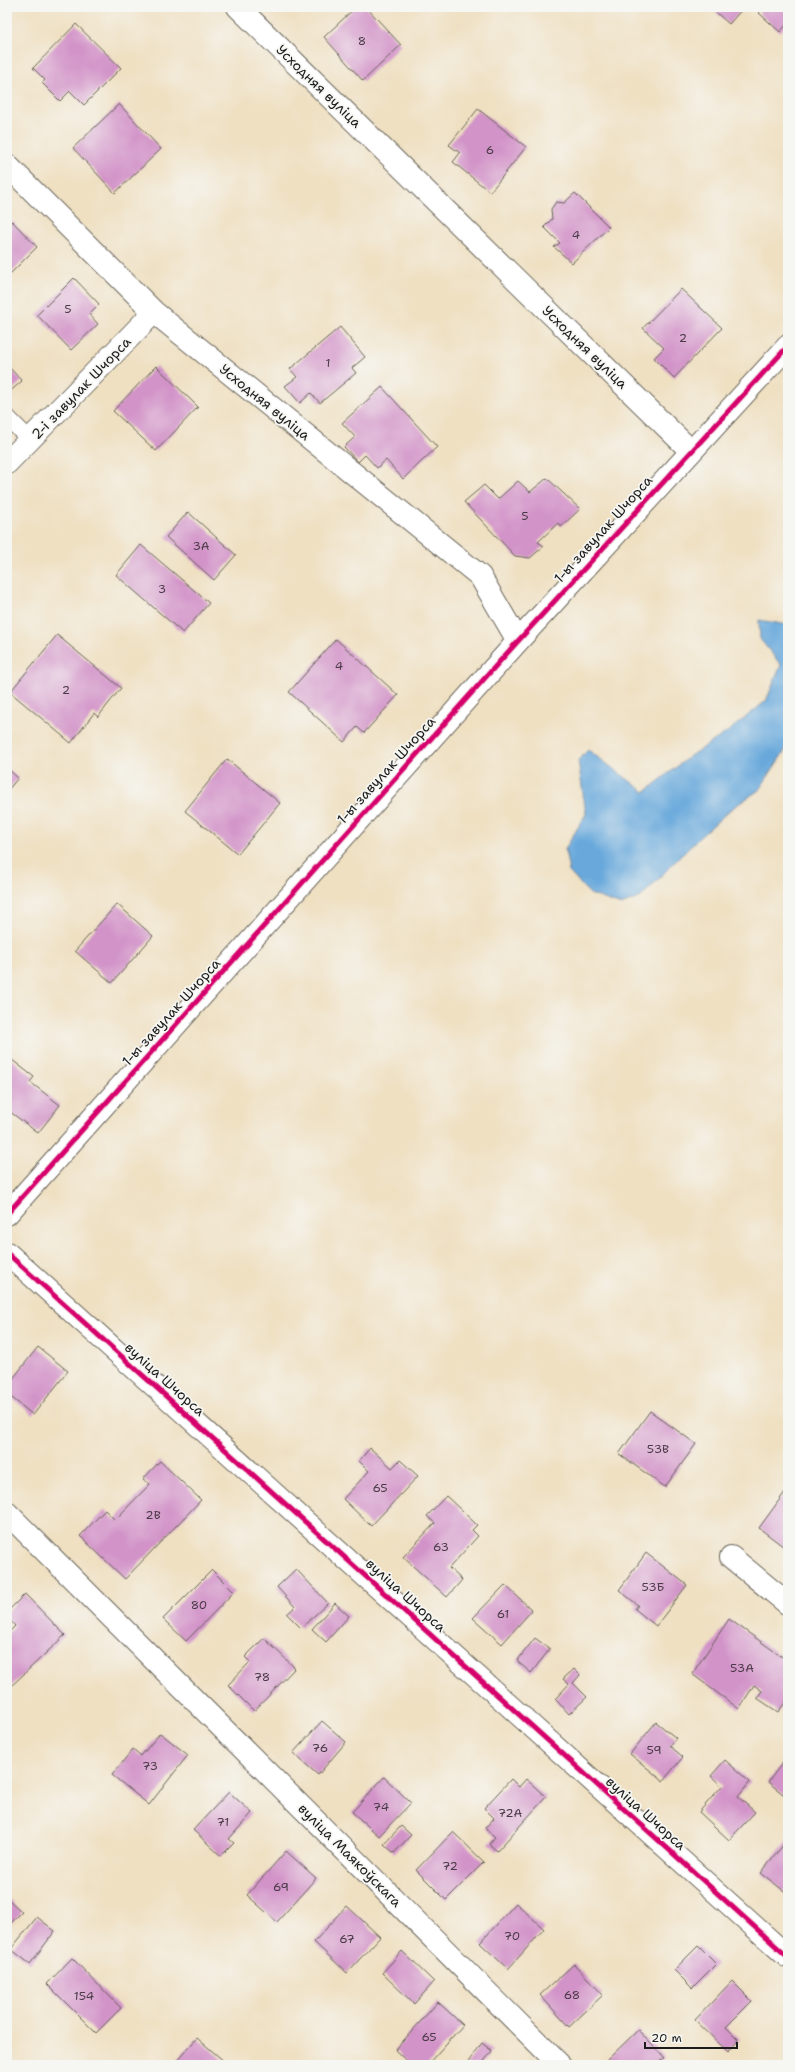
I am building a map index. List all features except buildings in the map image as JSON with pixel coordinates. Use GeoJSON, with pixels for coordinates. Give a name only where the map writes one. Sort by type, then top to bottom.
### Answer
{"type":"FeatureCollection","features":[{"type":"Feature","properties":{"kind":"street","name":"Усходняя вуліца"},"geometry":{"type":"LineString","coordinates":[[238,7],[691,451]]}},
{"type":"Feature","properties":{"kind":"street","name":"Усходняя вуліца"},"geometry":{"type":"LineString","coordinates":[[7,165],[154,312],[480,576],[518,641]]}},
{"type":"Feature","properties":{"kind":"street","name":"2-і завулак Шчорса"},"geometry":{"type":"LineString","coordinates":[[7,463],[154,312]]}},
{"type":"Feature","properties":{"kind":"street","name":"1-ы завулак Шчорса"},"geometry":{"type":"LineString","coordinates":[[7,1214],[518,641],[788,346]]}},
{"type":"Feature","properties":{"kind":"street","name":"вуліца Шчорса"},"geometry":{"type":"LineString","coordinates":[[7,1253],[788,1957]]}},
{"type":"Feature","properties":{"kind":"street","name":"вуліца Маякоўскага"},"geometry":{"type":"LineString","coordinates":[[7,1513],[140,1644],[560,2065]]}},
{"type":"Feature","properties":{"kind":"street"},"geometry":{"type":"LineString","coordinates":[[731,1557],[788,1604]]}},
{"type":"Feature","properties":{"kind":"lane"},"geometry":{"type":"LineString","coordinates":[[7,416],[30,440]]}},
{"type":"Feature","properties":{"kind":"water"},"geometry":{"type":"Polygon","coordinates":[[[759,620],[788,625],[788,746],[759,790],[731,809],[690,846],[641,897],[621,905],[590,894],[569,872],[565,849],[586,814],[578,760],[588,750],[645,792],[690,756],[726,733],[766,701],[781,665],[760,639],[759,620]]]}},
{"type":"Feature","properties":{"kind":"cycle path"},"geometry":{"type":"LineString","coordinates":[[7,1214],[518,641],[788,346]]}},
{"type":"Feature","properties":{"kind":"cycle path"},"geometry":{"type":"LineString","coordinates":[[7,1253],[788,1957]]}}]}
